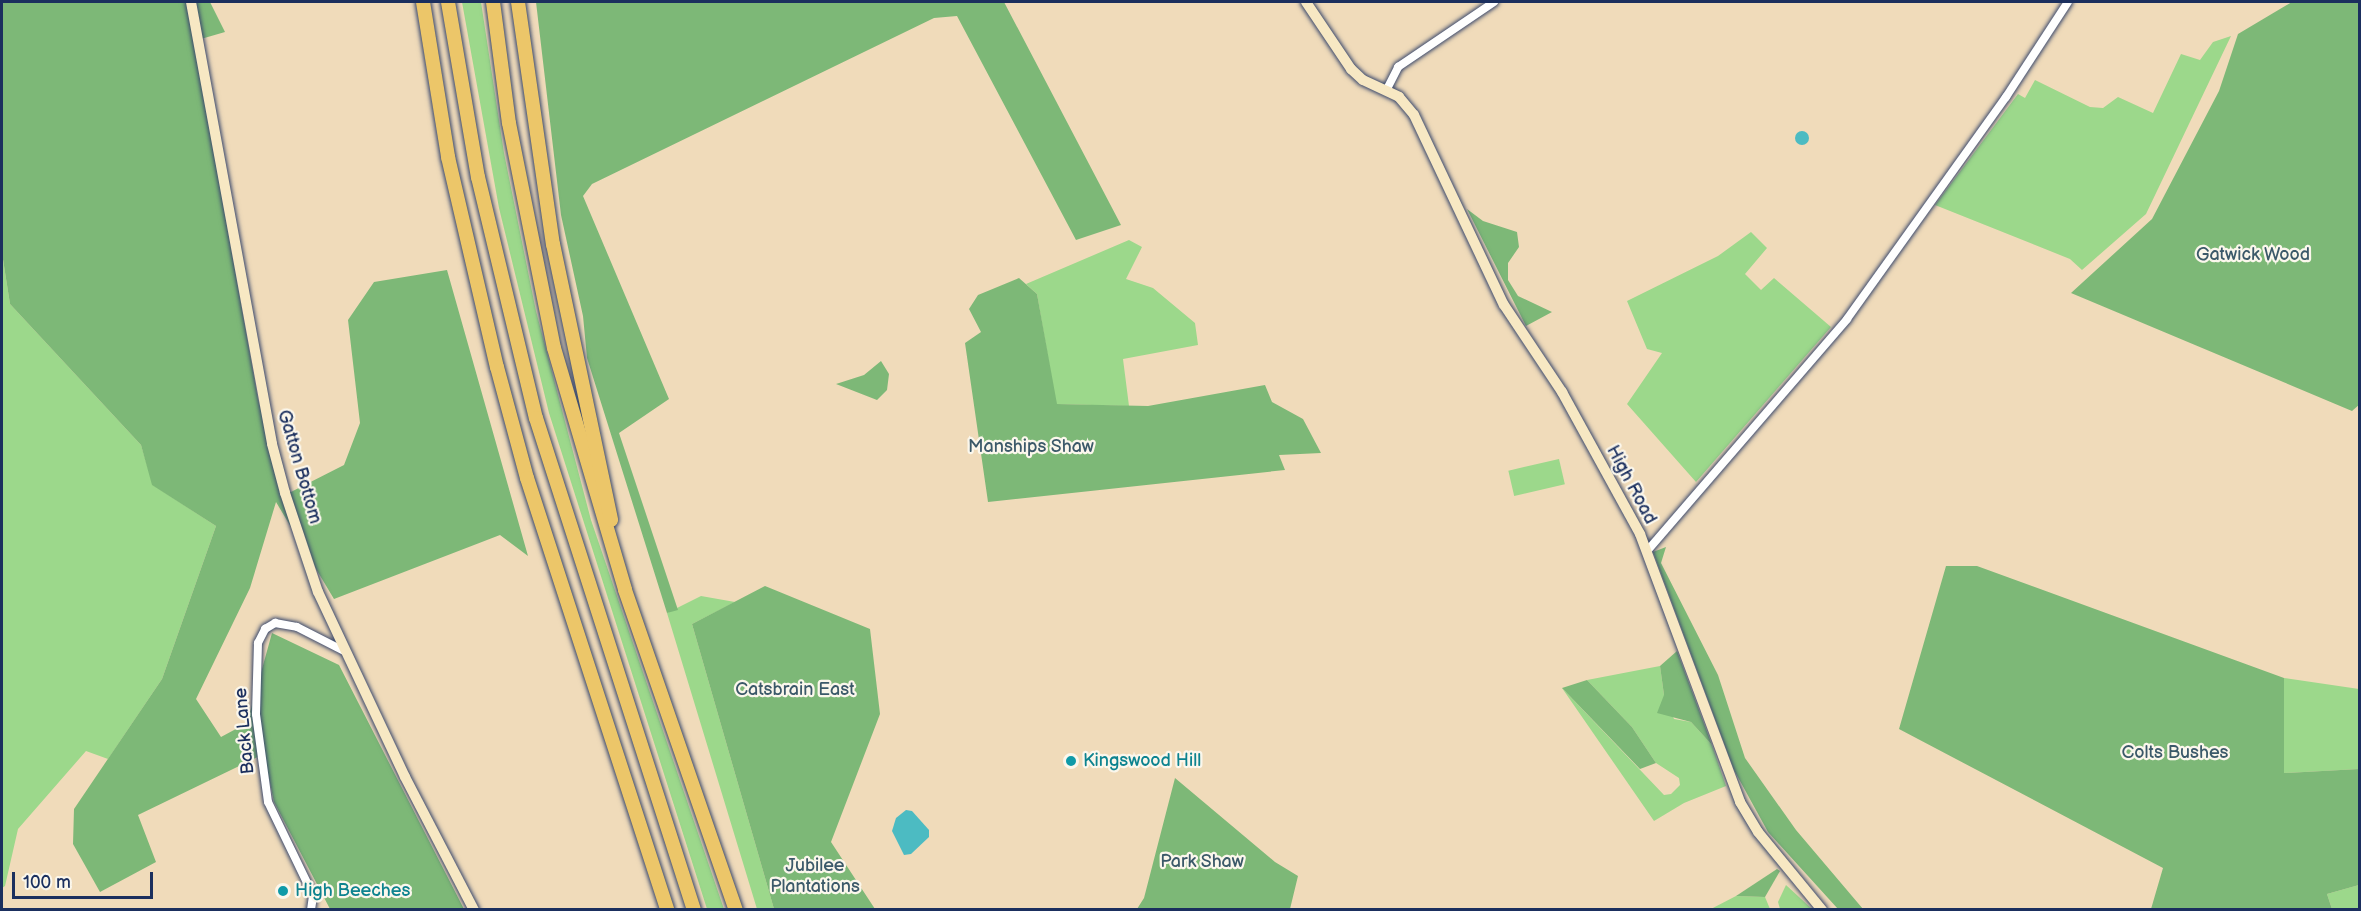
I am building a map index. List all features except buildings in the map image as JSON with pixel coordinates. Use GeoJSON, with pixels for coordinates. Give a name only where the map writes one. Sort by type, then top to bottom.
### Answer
{"type":"FeatureCollection","features":[{"type":"Feature","properties":{"kind":"highway"},"geometry":{"type":"LineString","coordinates":[[423,2],[448,157],[497,367],[527,478],[667,909]]}},
{"type":"Feature","properties":{"kind":"highway"},"geometry":{"type":"LineString","coordinates":[[448,2],[478,177],[536,418],[694,909]]}},
{"type":"Feature","properties":{"kind":"highway"},"geometry":{"type":"LineString","coordinates":[[493,2],[509,123],[554,348],[625,590],[736,909]]}},
{"type":"Feature","properties":{"kind":"highway"},"geometry":{"type":"LineString","coordinates":[[518,2],[553,244],[625,590]]}},
{"type":"Feature","properties":{"kind":"street","name":"Gatton Bottom"},"geometry":{"type":"LineString","coordinates":[[191,2],[272,444],[318,592],[405,777],[474,909]]}},
{"type":"Feature","properties":{"kind":"street","name":"High Road"},"geometry":{"type":"LineString","coordinates":[[1306,2],[1351,69],[1363,80],[1387,89],[1400,97],[1414,114],[1480,261],[1504,305],[1562,393],[1647,551],[1740,802],[1758,832],[1822,909]]}},
{"type":"Feature","properties":{"kind":"street"},"geometry":{"type":"LineString","coordinates":[[1387,89],[1398,67],[1494,2]]}},
{"type":"Feature","properties":{"kind":"street"},"geometry":{"type":"LineString","coordinates":[[1647,551],[1847,319],[2006,97],[2068,2]]}},
{"type":"Feature","properties":{"kind":"street","name":"Back Lane"},"geometry":{"type":"LineString","coordinates":[[311,909],[314,895],[268,802],[256,714],[258,643],[265,629],[275,623],[297,627],[346,652]]}},
{"type":"Feature","properties":{"kind":"green space"},"geometry":{"type":"Polygon","coordinates":[[[2,2],[210,2],[225,32],[194,41],[258,399],[283,496],[344,465],[360,423],[348,320],[374,282],[447,270],[528,556],[500,535],[334,599],[276,502],[250,588],[196,699],[221,737],[247,723],[272,633],[339,665],[464,909],[330,909],[274,802],[264,754],[138,815],[156,862],[100,892],[73,844],[74,809],[162,679],[216,526],[152,485],[141,445],[10,304],[2,253],[2,2]]]}},
{"type":"Feature","properties":{"kind":"green space"},"geometry":{"type":"Polygon","coordinates":[[[462,2],[481,2],[504,153],[536,311],[591,520],[724,909],[707,909],[549,413],[499,208],[462,2]]]}},
{"type":"Feature","properties":{"kind":"green space"},"geometry":{"type":"Polygon","coordinates":[[[536,2],[1004,2],[1121,225],[1076,240],[957,16],[934,18],[592,184],[583,196],[669,399],[619,433],[678,610],[667,613],[587,358],[583,316],[561,215],[536,2]]]}},
{"type":"Feature","properties":{"kind":"green space","name":"Gatwick Wood"},"geometry":{"type":"Polygon","coordinates":[[[2292,2],[2359,2],[2360,404],[2352,411],[2071,293],[2152,219],[2219,91],[2238,34],[2292,2]]]}},
{"type":"Feature","properties":{"kind":"green space"},"geometry":{"type":"Polygon","coordinates":[[[2231,36],[2146,214],[2082,270],[2070,259],[1935,205],[2018,94],[2025,98],[2035,80],[2090,107],[2103,108],[2118,97],[2153,113],[2181,54],[2200,60],[2213,42],[2231,36]]]}},
{"type":"Feature","properties":{"kind":"green space"},"geometry":{"type":"Polygon","coordinates":[[[1467,209],[1483,221],[1517,232],[1519,247],[1508,263],[1508,280],[1518,296],[1552,312],[1526,326],[1467,209]]]}},
{"type":"Feature","properties":{"kind":"green space"},"geometry":{"type":"Polygon","coordinates":[[[1751,232],[1767,248],[1745,274],[1761,290],[1774,278],[1831,327],[1696,482],[1627,404],[1662,353],[1647,349],[1627,301],[1718,256],[1751,232]]]}},
{"type":"Feature","properties":{"kind":"green space"},"geometry":{"type":"Polygon","coordinates":[[[1129,240],[1142,247],[1126,279],[1153,288],[1195,323],[1198,345],[1123,359],[1129,406],[1056,404],[1037,294],[1026,284],[1129,240]]]}},
{"type":"Feature","properties":{"kind":"green space"},"geometry":{"type":"Polygon","coordinates":[[[2,253],[10,304],[141,445],[153,485],[216,526],[162,679],[108,759],[86,751],[18,829],[5,886],[2,888],[2,253]]]}},
{"type":"Feature","properties":{"kind":"green space","name":"Manships Shaw"},"geometry":{"type":"Polygon","coordinates":[[[1019,278],[1037,294],[1057,404],[1148,406],[1265,385],[1272,402],[1303,419],[1321,453],[1279,455],[1285,470],[988,502],[965,343],[981,332],[969,309],[978,295],[1019,278]]]}},
{"type":"Feature","properties":{"kind":"green space"},"geometry":{"type":"Polygon","coordinates":[[[881,361],[889,374],[887,390],[877,400],[836,384],[864,375],[881,361]]]}},
{"type":"Feature","properties":{"kind":"green space"},"geometry":{"type":"Polygon","coordinates":[[[1559,459],[1565,484],[1514,496],[1508,471],[1559,459]]]}},
{"type":"Feature","properties":{"kind":"green space"},"geometry":{"type":"Polygon","coordinates":[[[1666,547],[1661,563],[1718,675],[1745,758],[1796,830],[1863,909],[1838,909],[1768,832],[1734,770],[1653,552],[1666,547]]]}},
{"type":"Feature","properties":{"kind":"green space","name":"Colts Bushes"},"geometry":{"type":"Polygon","coordinates":[[[1946,566],[1977,566],[2284,678],[2284,773],[2359,769],[2359,885],[2327,894],[2332,909],[2151,909],[2163,868],[1899,729],[1946,566]]]}},
{"type":"Feature","properties":{"kind":"green space","name":"Catsbrain East"},"geometry":{"type":"Polygon","coordinates":[[[765,586],[870,629],[880,714],[831,842],[875,909],[774,909],[692,624],[765,586]]]}},
{"type":"Feature","properties":{"kind":"green space"},"geometry":{"type":"Polygon","coordinates":[[[701,596],[735,602],[692,624],[774,909],[757,909],[667,613],[701,596]]]}},
{"type":"Feature","properties":{"kind":"green space"},"geometry":{"type":"Polygon","coordinates":[[[1677,651],[1712,745],[1691,722],[1657,713],[1664,695],[1660,666],[1677,651]]]}},
{"type":"Feature","properties":{"kind":"green space"},"geometry":{"type":"Polygon","coordinates":[[[1660,666],[1664,695],[1674,719],[1691,722],[1712,745],[1726,786],[1684,803],[1654,821],[1562,688],[1664,795],[1671,794],[1680,785],[1679,778],[1656,763],[1632,727],[1587,680],[1660,666]]]}},
{"type":"Feature","properties":{"kind":"green space"},"geometry":{"type":"Polygon","coordinates":[[[2284,678],[2359,689],[2359,769],[2284,773],[2284,678]]]}},
{"type":"Feature","properties":{"kind":"green space"},"geometry":{"type":"Polygon","coordinates":[[[1587,680],[1632,727],[1656,763],[1640,769],[1562,688],[1587,680]]]}},
{"type":"Feature","properties":{"kind":"green space","name":"Park Shaw"},"geometry":{"type":"Polygon","coordinates":[[[1175,778],[1275,862],[1298,876],[1290,909],[1137,909],[1144,898],[1175,778]]]}},
{"type":"Feature","properties":{"kind":"green space"},"geometry":{"type":"Polygon","coordinates":[[[1777,869],[1780,871],[1765,897],[1736,896],[1777,869]]]}},
{"type":"Feature","properties":{"kind":"green space"},"geometry":{"type":"Polygon","coordinates":[[[1786,885],[1812,909],[1780,909],[1778,902],[1786,885]]]}},
{"type":"Feature","properties":{"kind":"green space"},"geometry":{"type":"Polygon","coordinates":[[[2359,885],[2359,909],[2332,909],[2327,894],[2359,885]]]}},
{"type":"Feature","properties":{"kind":"green space"},"geometry":{"type":"Polygon","coordinates":[[[1736,896],[1765,897],[1770,909],[1709,910],[1736,896]]]}},
{"type":"Feature","properties":{"kind":"water"},"geometry":{"type":"Polygon","coordinates":[[[1799,131],[1805,131],[1809,138],[1805,145],[1799,145],[1795,141],[1795,135],[1799,131]]]}},
{"type":"Feature","properties":{"kind":"water"},"geometry":{"type":"Polygon","coordinates":[[[906,810],[912,811],[929,830],[929,837],[911,854],[904,855],[892,831],[896,818],[906,810]]]}},
{"type":"Feature","properties":{"kind":"place","name":"Kingswood Hill"},"geometry":{"type":"Point","coordinates":[1071,761]}},
{"type":"Feature","properties":{"kind":"place","name":"High Beeches"},"geometry":{"type":"Point","coordinates":[283,891]}},
{"type":"Feature","properties":{"kind":"park label","name":"Jubilee Plantations"},"geometry":{"type":"Point","coordinates":[815,877]}}]}
